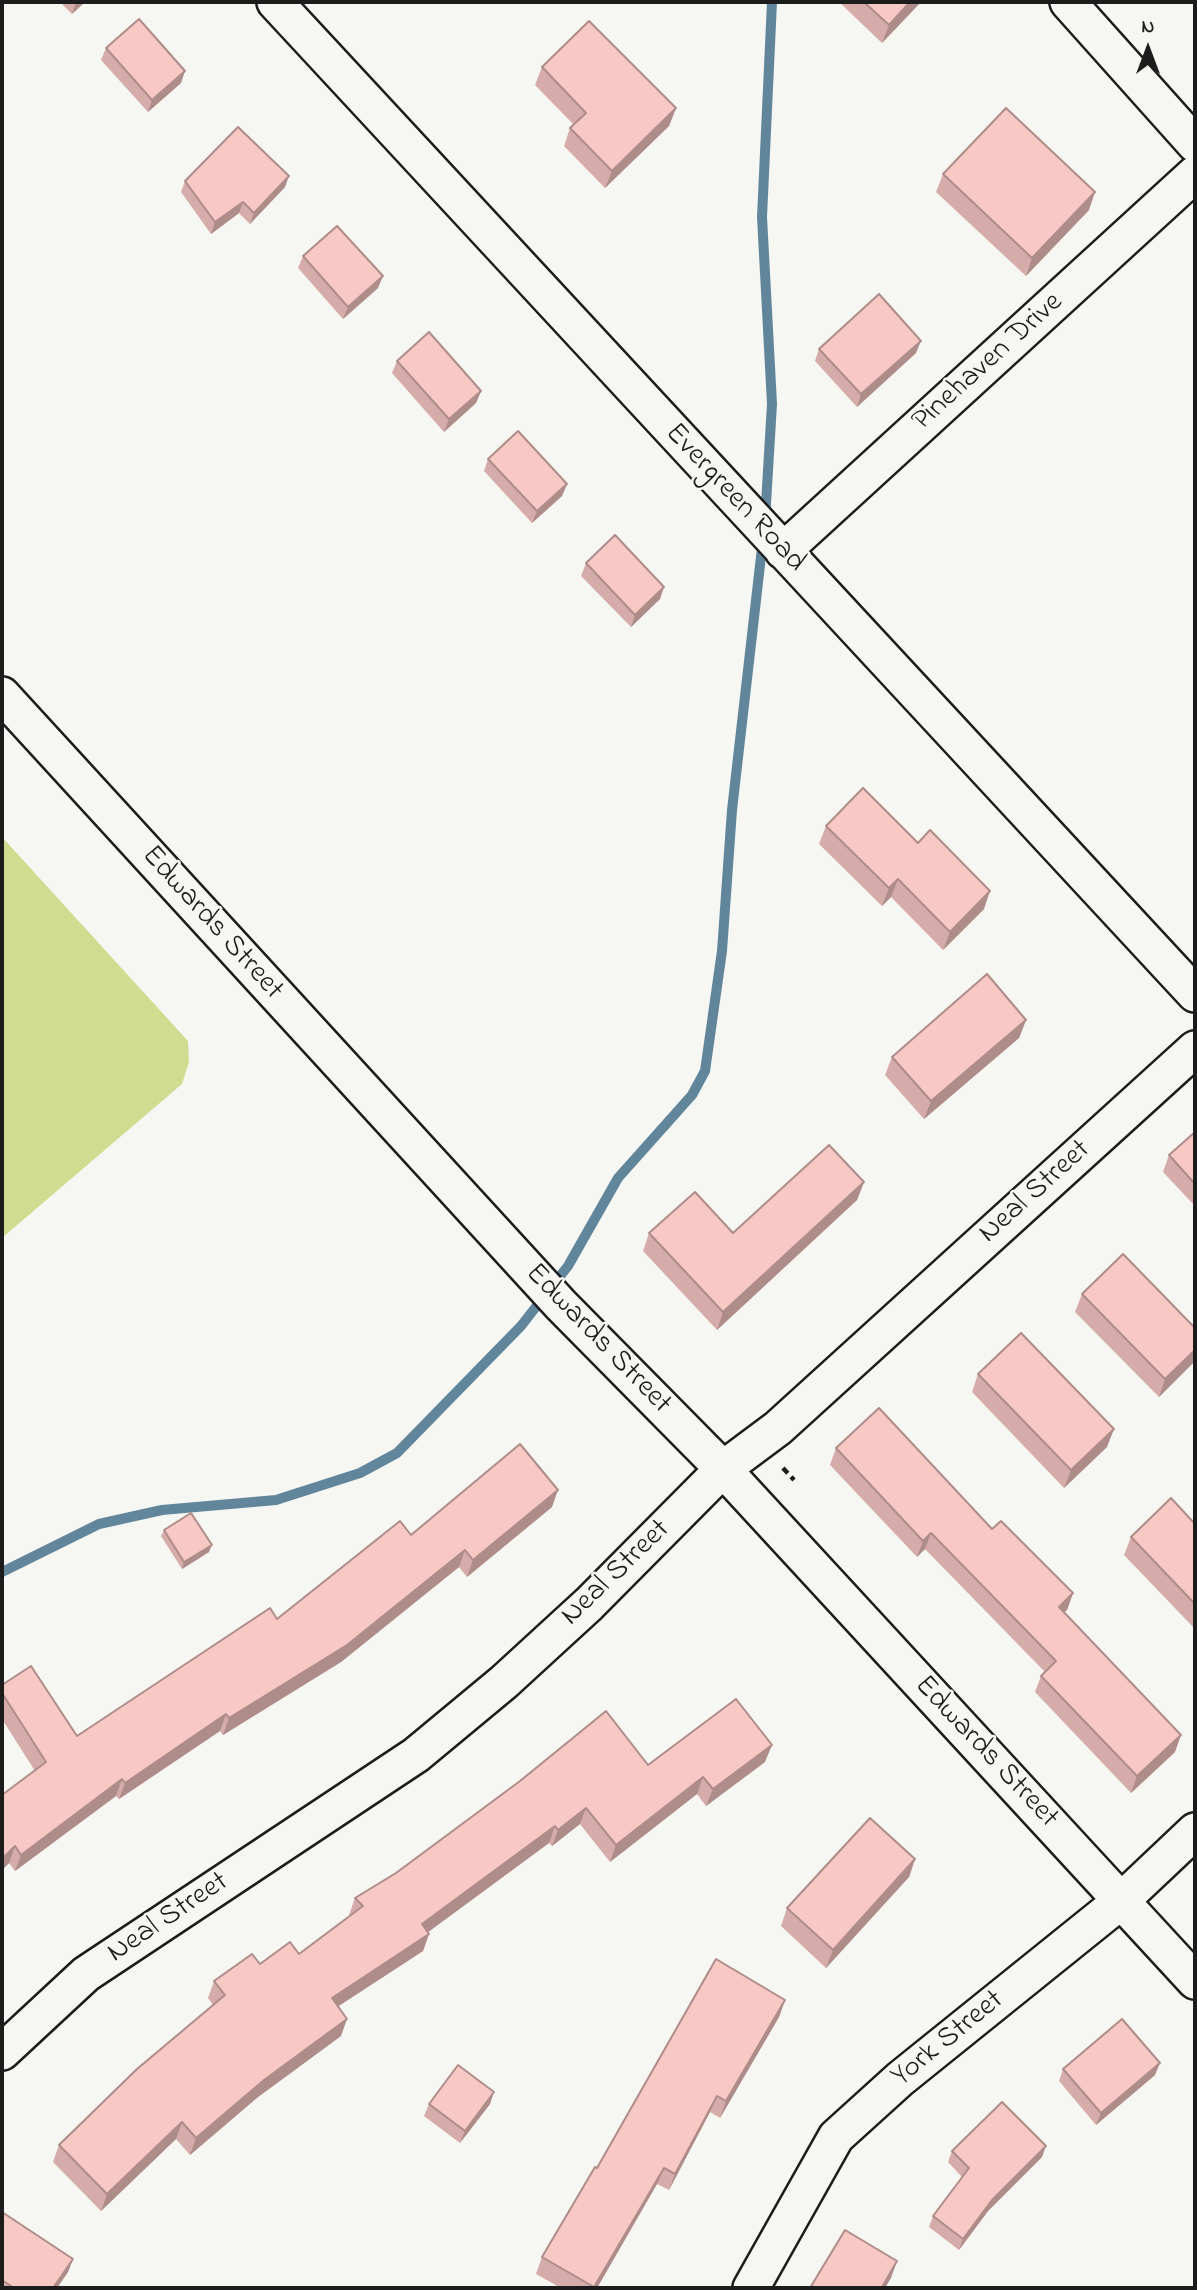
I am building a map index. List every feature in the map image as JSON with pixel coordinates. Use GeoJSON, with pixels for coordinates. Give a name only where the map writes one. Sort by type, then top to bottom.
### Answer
{"type":"FeatureCollection","features":[{"type":"Feature","properties":{"kind":"street","name":"Evergreen Road"},"geometry":{"type":"LineString","coordinates":[[275,2],[1195,995]]}},
{"type":"Feature","properties":{"kind":"street"},"geometry":{"type":"LineString","coordinates":[[1068,2],[1195,144]]}},
{"type":"Feature","properties":{"kind":"street","name":"Pinehaven Drive"},"geometry":{"type":"LineString","coordinates":[[783,551],[1195,174]]}},
{"type":"Feature","properties":{"kind":"street","name":"Edwards Street"},"geometry":{"type":"LineString","coordinates":[[2,695],[551,1294],[723,1469],[1195,1981]]}},
{"type":"Feature","properties":{"kind":"street","name":"Neal Street"},"geometry":{"type":"LineString","coordinates":[[2,2052],[86,1975],[416,1755],[503,1682],[589,1604],[723,1469],[778,1428],[1195,1049]]}},
{"type":"Feature","properties":{"kind":"street","name":"York Street"},"geometry":{"type":"LineString","coordinates":[[751,2288],[836,2137],[900,2079],[1121,1901],[1195,1831]]}},
{"type":"Feature","properties":{"kind":"green space"},"geometry":{"type":"Polygon","coordinates":[[[2,837],[188,1041],[189,1062],[182,1084],[2,1238],[2,837]]]}},
{"type":"Feature","properties":{"kind":"building"},"geometry":{"type":"Polygon","coordinates":[[[864,2],[910,2],[889,25],[864,2]]]}},
{"type":"Feature","properties":{"kind":"building"},"geometry":{"type":"Polygon","coordinates":[[[139,19],[185,71],[152,100],[106,48],[139,19]]]}},
{"type":"Feature","properties":{"kind":"building"},"geometry":{"type":"Polygon","coordinates":[[[589,21],[676,108],[612,171],[570,128],[586,113],[542,67],[589,21]]]}},
{"type":"Feature","properties":{"kind":"building"},"geometry":{"type":"Polygon","coordinates":[[[1006,108],[1095,192],[1032,258],[943,174],[1006,108]]]}},
{"type":"Feature","properties":{"kind":"building"},"geometry":{"type":"Polygon","coordinates":[[[238,127],[289,176],[254,213],[243,202],[215,222],[185,181],[238,127]]]}},
{"type":"Feature","properties":{"kind":"building"},"geometry":{"type":"Polygon","coordinates":[[[337,226],[383,276],[348,307],[303,256],[337,226]]]}},
{"type":"Feature","properties":{"kind":"building"},"geometry":{"type":"Polygon","coordinates":[[[879,294],[921,341],[861,394],[819,349],[879,294]]]}},
{"type":"Feature","properties":{"kind":"building"},"geometry":{"type":"Polygon","coordinates":[[[429,332],[481,391],[449,419],[397,361],[429,332]]]}},
{"type":"Feature","properties":{"kind":"building"},"geometry":{"type":"Polygon","coordinates":[[[518,431],[567,484],[537,511],[488,459],[518,431]]]}},
{"type":"Feature","properties":{"kind":"building"},"geometry":{"type":"Polygon","coordinates":[[[615,535],[664,587],[635,615],[586,563],[615,535]]]}},
{"type":"Feature","properties":{"kind":"building"},"geometry":{"type":"Polygon","coordinates":[[[863,788],[918,843],[930,830],[990,891],[950,932],[898,879],[889,888],[826,826],[863,788]]]}},
{"type":"Feature","properties":{"kind":"building"},"geometry":{"type":"Polygon","coordinates":[[[987,974],[1026,1020],[931,1101],[892,1057],[987,974]]]}},
{"type":"Feature","properties":{"kind":"building"},"geometry":{"type":"Polygon","coordinates":[[[1195,1132],[1195,1184],[1169,1155],[1195,1132]]]}},
{"type":"Feature","properties":{"kind":"building"},"geometry":{"type":"Polygon","coordinates":[[[829,1145],[864,1182],[723,1312],[649,1233],[695,1192],[733,1233],[829,1145]]]}},
{"type":"Feature","properties":{"kind":"building"},"geometry":{"type":"Polygon","coordinates":[[[1123,1254],[1195,1328],[1195,1350],[1165,1379],[1082,1294],[1123,1254]]]}},
{"type":"Feature","properties":{"kind":"building"},"geometry":{"type":"Polygon","coordinates":[[[1021,1333],[1114,1429],[1071,1470],[978,1374],[1021,1333]]]}},
{"type":"Feature","properties":{"kind":"building"},"geometry":{"type":"Polygon","coordinates":[[[879,1408],[992,1529],[1001,1521],[1073,1593],[1059,1607],[1181,1735],[1137,1776],[1041,1676],[1056,1661],[931,1533],[923,1541],[836,1448],[879,1408]]]}},
{"type":"Feature","properties":{"kind":"building"},"geometry":{"type":"Polygon","coordinates":[[[520,1444],[558,1490],[473,1560],[465,1550],[347,1645],[229,1718],[226,1714],[125,1783],[122,1779],[21,1855],[15,1846],[2,1859],[2,1795],[46,1762],[2,1693],[2,1685],[31,1666],[77,1736],[270,1608],[277,1619],[400,1521],[411,1535],[520,1444]]]}},
{"type":"Feature","properties":{"kind":"building"},"geometry":{"type":"Polygon","coordinates":[[[1171,1498],[1195,1524],[1195,1604],[1131,1537],[1171,1498]]]}},
{"type":"Feature","properties":{"kind":"building"},"geometry":{"type":"Polygon","coordinates":[[[191,1513],[212,1545],[184,1562],[164,1530],[191,1513]]]}},
{"type":"Feature","properties":{"kind":"building"},"geometry":{"type":"Polygon","coordinates":[[[736,1699],[772,1745],[713,1789],[703,1777],[616,1845],[586,1808],[558,1830],[555,1826],[422,1924],[429,1934],[332,1998],[347,2019],[264,2080],[196,2138],[182,2122],[107,2194],[59,2145],[137,2069],[225,1995],[214,1981],[252,1954],[260,1964],[290,1942],[299,1954],[363,1906],[355,1898],[396,1873],[520,1781],[606,1711],[648,1765],[736,1699]]]}},
{"type":"Feature","properties":{"kind":"building"},"geometry":{"type":"Polygon","coordinates":[[[870,1818],[915,1859],[833,1950],[787,1908],[870,1818]]]}},
{"type":"Feature","properties":{"kind":"building"},"geometry":{"type":"Polygon","coordinates":[[[716,1959],[785,2000],[726,2101],[717,2096],[675,2174],[664,2168],[594,2287],[542,2257],[595,2167],[597,2168],[716,1959]]]}},
{"type":"Feature","properties":{"kind":"building"},"geometry":{"type":"Polygon","coordinates":[[[1122,2019],[1160,2063],[1101,2113],[1063,2069],[1122,2019]]]}},
{"type":"Feature","properties":{"kind":"building"},"geometry":{"type":"Polygon","coordinates":[[[458,2065],[494,2092],[465,2131],[429,2104],[458,2065]]]}},
{"type":"Feature","properties":{"kind":"building"},"geometry":{"type":"Polygon","coordinates":[[[1002,2102],[1046,2146],[992,2200],[963,2239],[933,2216],[969,2168],[952,2151],[1002,2102]]]}},
{"type":"Feature","properties":{"kind":"building"},"geometry":{"type":"Polygon","coordinates":[[[2,2212],[73,2259],[53,2288],[14,2288],[2,2280],[2,2212]]]}},
{"type":"Feature","properties":{"kind":"building"},"geometry":{"type":"Polygon","coordinates":[[[845,2230],[897,2261],[882,2287],[884,2288],[810,2288],[845,2230]]]}},
{"type":"Feature","properties":{"kind":"waterway"},"geometry":{"type":"LineString","coordinates":[[765,520],[772,404],[762,217],[772,2]]}},
{"type":"Feature","properties":{"kind":"waterway"},"geometry":{"type":"LineString","coordinates":[[2,1572],[99,1524],[162,1510],[276,1500],[360,1473],[397,1453],[521,1326],[568,1266],[618,1178],[692,1095],[705,1071],[722,951],[732,810],[763,539]]}}]}
